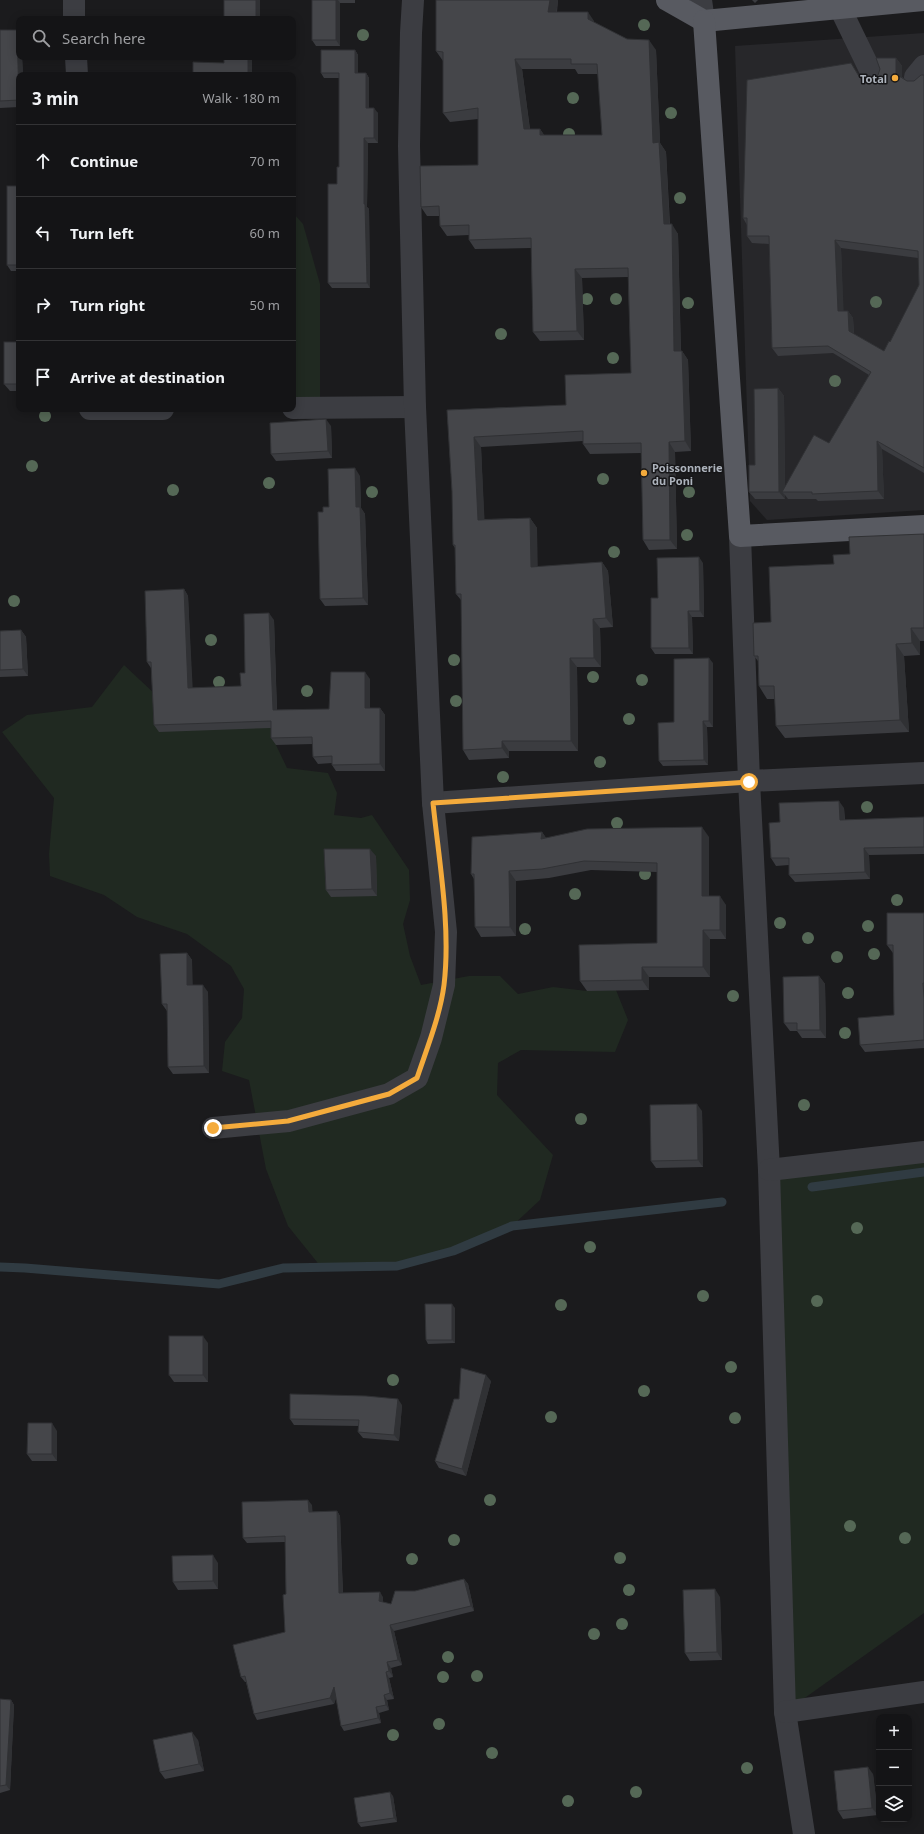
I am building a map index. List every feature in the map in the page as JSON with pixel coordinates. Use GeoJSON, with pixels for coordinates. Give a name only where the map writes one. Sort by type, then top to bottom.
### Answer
{"type":"FeatureCollection","features":[{"type":"Feature","properties":{"kind":"main road"},"geometry":{"type":"LineString","coordinates":[[667,0],[702,10],[840,8],[923,0]]}},
{"type":"Feature","properties":{"kind":"main road"},"geometry":{"type":"LineString","coordinates":[[702,10],[740,536],[924,526]]}},
{"type":"Feature","properties":{"kind":"street"},"geometry":{"type":"LineString","coordinates":[[74,0],[74,16]]}},
{"type":"Feature","properties":{"kind":"street"},"geometry":{"type":"LineString","coordinates":[[213,1128],[288,1121],[389,1094],[417,1078],[431,1038],[444,985],[446,932],[433,803],[415,407],[409,146],[413,0]]}},
{"type":"Feature","properties":{"kind":"street"},"geometry":{"type":"LineString","coordinates":[[840,8],[873,76]]}},
{"type":"Feature","properties":{"kind":"street"},"geometry":{"type":"LineString","coordinates":[[76,60],[77,72]]}},
{"type":"Feature","properties":{"kind":"street"},"geometry":{"type":"LineString","coordinates":[[296,408],[415,407]]}},
{"type":"Feature","properties":{"kind":"street"},"geometry":{"type":"LineString","coordinates":[[740,536],[749,782],[769,1170],[785,1712],[804,1834]]}},
{"type":"Feature","properties":{"kind":"street"},"geometry":{"type":"LineString","coordinates":[[433,803],[749,782],[924,773]]}},
{"type":"Feature","properties":{"kind":"street"},"geometry":{"type":"LineString","coordinates":[[769,1170],[924,1152]]}},
{"type":"Feature","properties":{"kind":"street"},"geometry":{"type":"LineString","coordinates":[[785,1712],[924,1692]]}},
{"type":"Feature","properties":{"kind":"shaded area"},"geometry":{"type":"Polygon","coordinates":[[[924,33],[924,510],[767,520],[750,501],[735,46],[924,33]]]}},
{"type":"Feature","properties":{"kind":"shaded area"},"geometry":{"type":"Polygon","coordinates":[[[296,216],[303,224],[320,284],[320,408],[296,408],[296,216]]]}},
{"type":"Feature","properties":{"kind":"shaded area"},"geometry":{"type":"Polygon","coordinates":[[[124,665],[157,696],[277,711],[276,745],[287,768],[328,773],[337,793],[334,815],[361,818],[372,815],[409,870],[410,900],[403,924],[410,956],[421,985],[469,976],[500,976],[518,994],[553,987],[587,991],[616,990],[628,1020],[615,1052],[521,1050],[498,1063],[497,1095],[553,1155],[540,1200],[512,1226],[453,1251],[397,1266],[321,1267],[288,1226],[266,1169],[249,1080],[222,1071],[225,1042],[242,1018],[244,989],[231,966],[187,934],[137,917],[104,895],[50,876],[49,854],[54,798],[2,732],[27,715],[92,707],[124,665]]]}},
{"type":"Feature","properties":{"kind":"shaded area"},"geometry":{"type":"Polygon","coordinates":[[[924,1152],[924,1613],[785,1712],[769,1170],[924,1152]]]}},
{"type":"Feature","properties":{"kind":"building"},"geometry":{"type":"Polygon","coordinates":[[[224,0],[256,0],[256,16],[224,16],[224,0]]]}},
{"type":"Feature","properties":{"kind":"building"},"geometry":{"type":"Polygon","coordinates":[[[312,0],[336,0],[336,40],[312,40],[312,0]]]}},
{"type":"Feature","properties":{"kind":"building"},"geometry":{"type":"Polygon","coordinates":[[[436,0],[550,0],[548,12],[588,12],[588,19],[627,39],[649,40],[653,143],[659,142],[664,224],[672,224],[674,351],[682,351],[685,441],[669,442],[670,540],[643,540],[641,443],[583,444],[583,431],[474,437],[478,520],[530,518],[531,567],[602,562],[606,618],[593,619],[594,658],[570,658],[571,741],[502,741],[502,748],[463,750],[461,594],[456,594],[455,545],[453,545],[452,491],[447,410],[566,405],[565,375],[631,373],[628,268],[575,269],[577,331],[533,332],[531,238],[469,240],[469,225],[440,226],[439,206],[421,207],[420,166],[478,165],[478,108],[443,113],[443,52],[436,51],[436,0]],[[515,59],[524,129],[540,129],[540,135],[602,135],[597,64],[571,64],[571,59],[515,59]]]}},
{"type":"Feature","properties":{"kind":"building"},"geometry":{"type":"Polygon","coordinates":[[[0,30],[16,30],[16,60],[18,60],[18,72],[16,72],[16,100],[0,101],[0,30]]]}},
{"type":"Feature","properties":{"kind":"building"},"geometry":{"type":"Polygon","coordinates":[[[321,50],[355,50],[355,73],[366,73],[366,108],[374,108],[374,138],[364,138],[364,204],[367,283],[328,283],[328,184],[337,184],[337,167],[339,167],[339,73],[321,73],[321,50]]]}},
{"type":"Feature","properties":{"kind":"building"},"geometry":{"type":"Polygon","coordinates":[[[876,58],[896,58],[896,76],[899,76],[907,81],[914,81],[921,75],[924,75],[924,468],[877,441],[878,491],[812,494],[812,492],[782,492],[814,435],[829,443],[871,372],[828,346],[772,348],[769,236],[747,236],[747,218],[743,218],[747,80],[851,63],[860,78],[867,81],[878,75],[880,69],[876,58]],[[835,240],[838,311],[848,311],[849,331],[884,351],[919,285],[918,251],[835,240]]]}},
{"type":"Feature","properties":{"kind":"building"},"geometry":{"type":"Polygon","coordinates":[[[224,60],[248,60],[248,72],[193,72],[193,62],[224,63],[224,60]]]}},
{"type":"Feature","properties":{"kind":"building"},"geometry":{"type":"Polygon","coordinates":[[[7,186],[16,186],[16,265],[7,265],[7,186]]]}},
{"type":"Feature","properties":{"kind":"building"},"geometry":{"type":"Polygon","coordinates":[[[4,342],[16,342],[16,384],[4,384],[4,342]]]}},
{"type":"Feature","properties":{"kind":"building"},"geometry":{"type":"Polygon","coordinates":[[[778,388],[779,492],[749,492],[749,465],[755,465],[754,389],[778,388]]]}},
{"type":"Feature","properties":{"kind":"building"},"geometry":{"type":"Polygon","coordinates":[[[326,419],[328,451],[271,454],[270,423],[326,419]]]}},
{"type":"Feature","properties":{"kind":"building"},"geometry":{"type":"Polygon","coordinates":[[[355,468],[356,507],[360,507],[363,598],[320,599],[318,512],[323,512],[323,507],[329,507],[328,469],[355,468]]]}},
{"type":"Feature","properties":{"kind":"building"},"geometry":{"type":"Polygon","coordinates":[[[924,534],[924,628],[911,628],[912,643],[896,644],[900,720],[776,726],[774,686],[759,686],[758,656],[754,656],[753,623],[771,622],[769,567],[834,564],[833,555],[850,554],[849,537],[924,534]]]}},
{"type":"Feature","properties":{"kind":"building"},"geometry":{"type":"Polygon","coordinates":[[[699,557],[700,611],[688,611],[689,648],[651,648],[651,598],[658,598],[657,558],[699,557]]]}},
{"type":"Feature","properties":{"kind":"building"},"geometry":{"type":"Polygon","coordinates":[[[184,589],[188,688],[241,686],[240,673],[245,673],[244,614],[269,613],[273,710],[329,709],[331,672],[365,672],[365,708],[380,708],[380,764],[332,765],[332,756],[313,757],[312,737],[271,738],[271,721],[154,725],[151,662],[147,662],[145,591],[184,589]]]}},
{"type":"Feature","properties":{"kind":"building"},"geometry":{"type":"Polygon","coordinates":[[[21,630],[23,669],[0,670],[0,631],[21,630]]]}},
{"type":"Feature","properties":{"kind":"building"},"geometry":{"type":"Polygon","coordinates":[[[709,658],[709,721],[703,721],[704,760],[659,761],[658,723],[674,722],[674,659],[709,658]]]}},
{"type":"Feature","properties":{"kind":"building"},"geometry":{"type":"Polygon","coordinates":[[[839,801],[840,820],[924,817],[924,847],[864,848],[865,872],[789,875],[789,858],[771,858],[769,823],[780,822],[779,803],[839,801]]]}},
{"type":"Feature","properties":{"kind":"building"},"geometry":{"type":"Polygon","coordinates":[[[702,827],[702,896],[720,896],[720,930],[703,930],[703,967],[642,967],[642,980],[580,981],[579,945],[657,943],[657,863],[584,861],[542,869],[509,871],[510,927],[475,927],[474,874],[471,874],[472,837],[542,832],[541,839],[587,829],[702,827]]]}},
{"type":"Feature","properties":{"kind":"building"},"geometry":{"type":"Polygon","coordinates":[[[324,849],[370,849],[372,889],[326,890],[324,849]]]}},
{"type":"Feature","properties":{"kind":"building"},"geometry":{"type":"Polygon","coordinates":[[[887,913],[924,913],[924,1040],[860,1045],[858,1018],[894,1015],[893,945],[887,945],[887,913]]]}},
{"type":"Feature","properties":{"kind":"building"},"geometry":{"type":"Polygon","coordinates":[[[187,953],[187,985],[203,985],[204,1066],[168,1067],[167,1004],[162,1004],[160,954],[187,953]]]}},
{"type":"Feature","properties":{"kind":"building"},"geometry":{"type":"Polygon","coordinates":[[[819,976],[820,1030],[797,1030],[797,1023],[784,1023],[783,977],[819,976]]]}},
{"type":"Feature","properties":{"kind":"building"},"geometry":{"type":"Polygon","coordinates":[[[697,1104],[698,1160],[651,1161],[650,1105],[697,1104]]]}},
{"type":"Feature","properties":{"kind":"building"},"geometry":{"type":"Polygon","coordinates":[[[425,1304],[452,1304],[452,1340],[426,1340],[425,1304]]]}},
{"type":"Feature","properties":{"kind":"building"},"geometry":{"type":"Polygon","coordinates":[[[169,1336],[203,1336],[203,1375],[169,1375],[169,1336]]]}},
{"type":"Feature","properties":{"kind":"building"},"geometry":{"type":"Polygon","coordinates":[[[461,1368],[486,1375],[462,1469],[435,1461],[454,1399],[459,1399],[461,1368]]]}},
{"type":"Feature","properties":{"kind":"building"},"geometry":{"type":"Polygon","coordinates":[[[290,1394],[366,1396],[398,1399],[394,1435],[358,1432],[359,1420],[290,1419],[290,1394]]]}},
{"type":"Feature","properties":{"kind":"building"},"geometry":{"type":"Polygon","coordinates":[[[28,1423],[52,1423],[52,1454],[27,1454],[28,1423]]]}},
{"type":"Feature","properties":{"kind":"building"},"geometry":{"type":"Polygon","coordinates":[[[308,1500],[309,1512],[337,1511],[339,1593],[380,1592],[379,1601],[391,1604],[395,1591],[415,1591],[464,1579],[471,1606],[390,1625],[398,1660],[387,1662],[389,1671],[386,1672],[390,1693],[384,1695],[386,1705],[376,1707],[378,1718],[341,1726],[334,1687],[330,1698],[254,1714],[245,1676],[241,1677],[233,1645],[285,1632],[283,1595],[286,1594],[285,1536],[243,1538],[242,1502],[308,1500]]]}},
{"type":"Feature","properties":{"kind":"building"},"geometry":{"type":"Polygon","coordinates":[[[213,1555],[213,1581],[173,1582],[172,1556],[213,1555]]]}},
{"type":"Feature","properties":{"kind":"building"},"geometry":{"type":"Polygon","coordinates":[[[715,1589],[717,1652],[685,1653],[683,1590],[715,1589]]]}},
{"type":"Feature","properties":{"kind":"building"},"geometry":{"type":"Polygon","coordinates":[[[0,1699],[11,1700],[6,1785],[0,1786],[0,1699]]]}},
{"type":"Feature","properties":{"kind":"building"},"geometry":{"type":"Polygon","coordinates":[[[192,1732],[199,1764],[160,1772],[153,1740],[192,1732]]]}},
{"type":"Feature","properties":{"kind":"building"},"geometry":{"type":"Polygon","coordinates":[[[868,1767],[872,1808],[838,1811],[834,1771],[868,1767]]]}},
{"type":"Feature","properties":{"kind":"building"},"geometry":{"type":"Polygon","coordinates":[[[390,1792],[394,1818],[358,1823],[354,1798],[390,1792]]]}},
{"type":"Feature","properties":{"kind":"waterway"},"geometry":{"type":"LineString","coordinates":[[812,1187],[924,1172]]}},
{"type":"Feature","properties":{"kind":"waterway"},"geometry":{"type":"LineString","coordinates":[[0,1267],[219,1284],[283,1268],[397,1266],[453,1251],[512,1226],[722,1202]]}},
{"type":"Feature","properties":{"kind":"place","name":"Total"},"geometry":{"type":"Point","coordinates":[895,78]}},
{"type":"Feature","properties":{"kind":"place","name":"Poissonnerie du Poni"},"geometry":{"type":"Point","coordinates":[644,473]}},
{"type":"Feature","properties":{"kind":"route"},"geometry":{"type":"LineString","coordinates":[[213,1128],[288,1121],[389,1094],[417,1078],[431,1038],[444,985],[446,932],[433,803],[749,782]]}}]}
